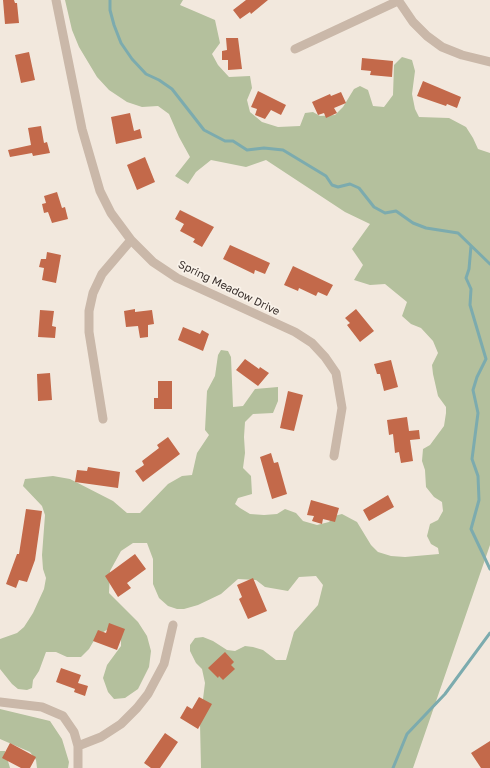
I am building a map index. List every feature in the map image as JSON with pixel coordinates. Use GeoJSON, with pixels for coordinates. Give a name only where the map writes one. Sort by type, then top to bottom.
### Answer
{"type":"FeatureCollection","features":[{"type":"Feature","properties":{"kind":"street","name":"Spring Meadow Drive"},"geometry":{"type":"LineString","coordinates":[[56,0],[82,129],[100,191],[111,213],[131,240],[153,262],[177,278],[295,332],[312,343],[321,352],[336,373],[342,408],[334,456]]}},
{"type":"Feature","properties":{"kind":"street"},"geometry":{"type":"LineString","coordinates":[[295,49],[398,0],[413,22],[427,36],[442,46],[462,55],[490,62]]}},
{"type":"Feature","properties":{"kind":"street"},"geometry":{"type":"LineString","coordinates":[[103,419],[89,332],[89,311],[93,293],[102,274],[131,240]]}},
{"type":"Feature","properties":{"kind":"street"},"geometry":{"type":"LineString","coordinates":[[78,746],[101,737],[121,724],[148,694],[164,664],[173,625]]}},
{"type":"Feature","properties":{"kind":"street"},"geometry":{"type":"LineString","coordinates":[[0,702],[42,708],[64,716],[74,732],[78,746],[78,768]]}},
{"type":"Feature","properties":{"kind":"green space"},"geometry":{"type":"Polygon","coordinates":[[[65,0],[183,0],[180,5],[215,20],[220,43],[212,54],[218,65],[229,77],[250,76],[252,88],[247,100],[250,112],[262,122],[278,127],[300,126],[305,113],[313,112],[320,116],[335,115],[343,107],[354,89],[360,86],[368,90],[373,106],[384,107],[393,95],[394,65],[402,57],[412,60],[415,71],[412,94],[415,109],[419,117],[449,118],[466,127],[478,149],[490,153],[490,545],[413,768],[201,768],[200,723],[205,683],[202,669],[196,663],[190,651],[190,645],[195,638],[203,637],[213,641],[227,650],[235,651],[245,646],[253,647],[263,650],[276,660],[286,660],[294,632],[318,605],[323,585],[316,576],[299,577],[288,591],[265,587],[256,580],[238,579],[221,594],[198,605],[184,609],[177,609],[168,606],[159,598],[153,584],[153,559],[147,543],[133,543],[121,551],[110,571],[109,593],[138,622],[147,636],[151,651],[149,667],[138,689],[125,698],[114,699],[108,692],[103,678],[107,665],[121,646],[121,634],[114,625],[96,637],[89,649],[81,657],[67,657],[56,652],[46,652],[39,671],[33,680],[32,688],[27,690],[18,689],[0,669],[0,639],[17,633],[24,627],[33,613],[44,589],[46,578],[43,569],[42,555],[45,515],[42,506],[23,486],[25,479],[53,476],[70,479],[113,501],[127,513],[140,513],[168,484],[182,476],[192,475],[197,453],[209,435],[205,430],[207,391],[215,376],[218,355],[221,350],[228,351],[231,357],[233,407],[243,406],[255,389],[278,387],[278,401],[273,413],[253,414],[245,422],[245,453],[243,468],[251,476],[252,494],[238,498],[235,504],[250,514],[277,514],[285,509],[296,513],[303,521],[317,525],[329,522],[334,516],[342,514],[357,522],[371,545],[378,552],[391,556],[405,557],[439,554],[438,548],[431,544],[427,536],[430,524],[438,520],[443,511],[442,502],[434,497],[426,487],[425,470],[422,461],[423,449],[430,445],[444,426],[446,413],[446,407],[438,396],[433,374],[432,365],[438,353],[433,341],[421,328],[411,324],[402,316],[407,302],[385,284],[370,285],[354,280],[363,265],[352,249],[370,224],[345,212],[266,160],[246,167],[211,160],[196,172],[188,184],[175,176],[190,157],[169,114],[158,106],[142,107],[127,102],[109,90],[97,77],[79,47],[72,30],[65,0]]]}},
{"type":"Feature","properties":{"kind":"green space"},"geometry":{"type":"Polygon","coordinates":[[[0,709],[50,721],[62,739],[69,762],[68,768],[37,768],[36,760],[30,752],[0,739],[0,709]]]}},
{"type":"Feature","properties":{"kind":"green space"},"geometry":{"type":"Polygon","coordinates":[[[0,751],[5,751],[10,768],[0,768],[0,751]]]}},
{"type":"Feature","properties":{"kind":"building"},"geometry":{"type":"Polygon","coordinates":[[[3,0],[14,0],[15,3],[17,3],[19,23],[5,24],[3,0]]]}},
{"type":"Feature","properties":{"kind":"building"},"geometry":{"type":"Polygon","coordinates":[[[246,0],[268,0],[251,14],[250,12],[240,19],[233,10],[246,0]]]}},
{"type":"Feature","properties":{"kind":"building"},"geometry":{"type":"Polygon","coordinates":[[[226,38],[238,38],[242,69],[228,70],[228,60],[222,60],[222,51],[227,50],[226,38]]]}},
{"type":"Feature","properties":{"kind":"building"},"geometry":{"type":"Polygon","coordinates":[[[29,52],[35,80],[21,83],[15,55],[29,52]]]}},
{"type":"Feature","properties":{"kind":"building"},"geometry":{"type":"Polygon","coordinates":[[[362,58],[393,61],[392,77],[370,75],[371,71],[361,70],[362,58]]]}},
{"type":"Feature","properties":{"kind":"building"},"geometry":{"type":"Polygon","coordinates":[[[423,81],[461,97],[457,108],[447,104],[446,106],[417,96],[423,81]]]}},
{"type":"Feature","properties":{"kind":"building"},"geometry":{"type":"Polygon","coordinates":[[[258,91],[286,105],[281,115],[271,110],[265,119],[255,115],[257,109],[251,107],[258,91]]]}},
{"type":"Feature","properties":{"kind":"building"},"geometry":{"type":"Polygon","coordinates":[[[341,92],[346,103],[334,108],[337,113],[326,118],[324,113],[318,115],[312,102],[330,94],[331,96],[341,92]]]}},
{"type":"Feature","properties":{"kind":"building"},"geometry":{"type":"Polygon","coordinates":[[[130,113],[134,131],[140,129],[142,138],[116,144],[111,117],[130,113]]]}},
{"type":"Feature","properties":{"kind":"building"},"geometry":{"type":"Polygon","coordinates":[[[41,126],[44,143],[47,142],[50,153],[33,156],[32,153],[10,157],[8,150],[31,145],[28,128],[41,126]]]}},
{"type":"Feature","properties":{"kind":"building"},"geometry":{"type":"Polygon","coordinates":[[[145,157],[155,182],[137,190],[127,165],[145,157]]]}},
{"type":"Feature","properties":{"kind":"building"},"geometry":{"type":"Polygon","coordinates":[[[57,192],[62,208],[65,207],[68,219],[52,223],[48,212],[44,213],[42,204],[46,203],[44,196],[57,192]]]}},
{"type":"Feature","properties":{"kind":"building"},"geometry":{"type":"Polygon","coordinates":[[[180,210],[214,227],[202,247],[193,242],[195,239],[180,231],[184,224],[175,219],[180,210]]]}},
{"type":"Feature","properties":{"kind":"building"},"geometry":{"type":"Polygon","coordinates":[[[230,245],[270,263],[265,274],[255,270],[254,274],[223,259],[230,245]]]}},
{"type":"Feature","properties":{"kind":"building"},"geometry":{"type":"Polygon","coordinates":[[[47,252],[61,255],[56,283],[42,280],[44,268],[39,267],[41,259],[46,259],[47,252]]]}},
{"type":"Feature","properties":{"kind":"building"},"geometry":{"type":"Polygon","coordinates":[[[293,266],[333,285],[327,296],[318,292],[316,296],[299,288],[298,291],[284,285],[293,266]]]}},
{"type":"Feature","properties":{"kind":"building"},"geometry":{"type":"Polygon","coordinates":[[[135,309],[135,312],[152,310],[154,324],[148,325],[148,337],[140,338],[138,326],[126,327],[124,311],[135,309]]]}},
{"type":"Feature","properties":{"kind":"building"},"geometry":{"type":"Polygon","coordinates":[[[356,309],[374,331],[360,342],[347,325],[350,323],[345,318],[356,309]]]}},
{"type":"Feature","properties":{"kind":"building"},"geometry":{"type":"Polygon","coordinates":[[[40,310],[54,311],[52,326],[56,327],[55,338],[38,337],[40,310]]]}},
{"type":"Feature","properties":{"kind":"building"},"geometry":{"type":"Polygon","coordinates":[[[183,327],[200,334],[202,330],[209,334],[203,351],[178,340],[183,327]]]}},
{"type":"Feature","properties":{"kind":"building"},"geometry":{"type":"Polygon","coordinates":[[[245,359],[259,369],[260,367],[269,373],[258,386],[236,370],[245,359]]]}},
{"type":"Feature","properties":{"kind":"building"},"geometry":{"type":"Polygon","coordinates":[[[391,360],[398,387],[384,391],[380,374],[377,374],[374,364],[391,360]]]}},
{"type":"Feature","properties":{"kind":"building"},"geometry":{"type":"Polygon","coordinates":[[[50,373],[52,400],[38,401],[37,374],[50,373]]]}},
{"type":"Feature","properties":{"kind":"building"},"geometry":{"type":"Polygon","coordinates":[[[158,381],[172,381],[172,409],[154,409],[154,398],[158,398],[158,381]]]}},
{"type":"Feature","properties":{"kind":"building"},"geometry":{"type":"Polygon","coordinates":[[[288,391],[303,395],[294,431],[280,428],[288,391]]]}},
{"type":"Feature","properties":{"kind":"building"},"geometry":{"type":"Polygon","coordinates":[[[407,417],[409,431],[419,430],[420,439],[410,440],[413,461],[401,463],[399,452],[395,453],[393,434],[389,435],[387,420],[407,417]]]}},
{"type":"Feature","properties":{"kind":"building"},"geometry":{"type":"Polygon","coordinates":[[[168,437],[180,454],[143,482],[135,471],[144,465],[142,461],[159,448],[157,445],[168,437]]]}},
{"type":"Feature","properties":{"kind":"building"},"geometry":{"type":"Polygon","coordinates":[[[271,453],[274,463],[278,462],[287,494],[272,499],[260,457],[271,453]]]}},
{"type":"Feature","properties":{"kind":"building"},"geometry":{"type":"Polygon","coordinates":[[[88,467],[120,472],[118,488],[75,482],[77,470],[87,471],[88,467]]]}},
{"type":"Feature","properties":{"kind":"building"},"geometry":{"type":"Polygon","coordinates":[[[388,495],[394,507],[369,521],[363,510],[388,495]]]}},
{"type":"Feature","properties":{"kind":"building"},"geometry":{"type":"Polygon","coordinates":[[[311,500],[339,508],[335,522],[323,519],[322,524],[312,521],[314,516],[307,515],[311,500]]]}},
{"type":"Feature","properties":{"kind":"building"},"geometry":{"type":"Polygon","coordinates":[[[26,509],[42,511],[35,560],[27,582],[19,580],[16,588],[6,584],[17,554],[19,554],[26,509]]]}},
{"type":"Feature","properties":{"kind":"building"},"geometry":{"type":"Polygon","coordinates":[[[135,554],[146,569],[127,583],[131,588],[118,597],[105,576],[135,554]]]}},
{"type":"Feature","properties":{"kind":"building"},"geometry":{"type":"Polygon","coordinates":[[[253,578],[267,611],[248,619],[239,599],[242,597],[237,585],[253,578]]]}},
{"type":"Feature","properties":{"kind":"building"},"geometry":{"type":"Polygon","coordinates":[[[109,623],[125,629],[117,650],[93,641],[98,630],[106,633],[109,623]]]}},
{"type":"Feature","properties":{"kind":"building"},"geometry":{"type":"Polygon","coordinates":[[[225,652],[234,662],[231,665],[235,669],[223,680],[219,676],[218,678],[208,668],[225,652]]]}},
{"type":"Feature","properties":{"kind":"building"},"geometry":{"type":"Polygon","coordinates":[[[61,668],[81,675],[78,683],[88,686],[85,696],[74,692],[75,689],[56,682],[61,668]]]}},
{"type":"Feature","properties":{"kind":"building"},"geometry":{"type":"Polygon","coordinates":[[[199,697],[212,704],[198,729],[180,718],[187,706],[192,709],[199,697]]]}},
{"type":"Feature","properties":{"kind":"building"},"geometry":{"type":"Polygon","coordinates":[[[165,733],[178,742],[160,768],[151,768],[144,763],[165,733]]]}},
{"type":"Feature","properties":{"kind":"building"},"geometry":{"type":"Polygon","coordinates":[[[490,741],[490,768],[481,768],[471,753],[490,741]]]}},
{"type":"Feature","properties":{"kind":"building"},"geometry":{"type":"Polygon","coordinates":[[[10,743],[36,757],[30,768],[21,768],[2,758],[10,743]]]}},
{"type":"Feature","properties":{"kind":"waterway"},"geometry":{"type":"LineString","coordinates":[[110,0],[110,10],[114,25],[121,43],[132,59],[146,74],[159,80],[172,89],[204,130],[225,141],[233,141],[247,150],[264,148],[283,150],[326,176],[332,185],[338,187],[350,184],[359,188],[374,207],[385,213],[396,211],[413,223],[426,228],[458,233],[490,264]]}},
{"type":"Feature","properties":{"kind":"waterway"},"geometry":{"type":"LineString","coordinates":[[471,246],[469,269],[466,278],[471,289],[470,305],[486,359],[477,377],[473,390],[478,413],[472,459],[478,476],[479,500],[471,529],[490,569]]}},
{"type":"Feature","properties":{"kind":"waterway"},"geometry":{"type":"LineString","coordinates":[[393,768],[407,734],[445,694],[490,633]]}}]}
